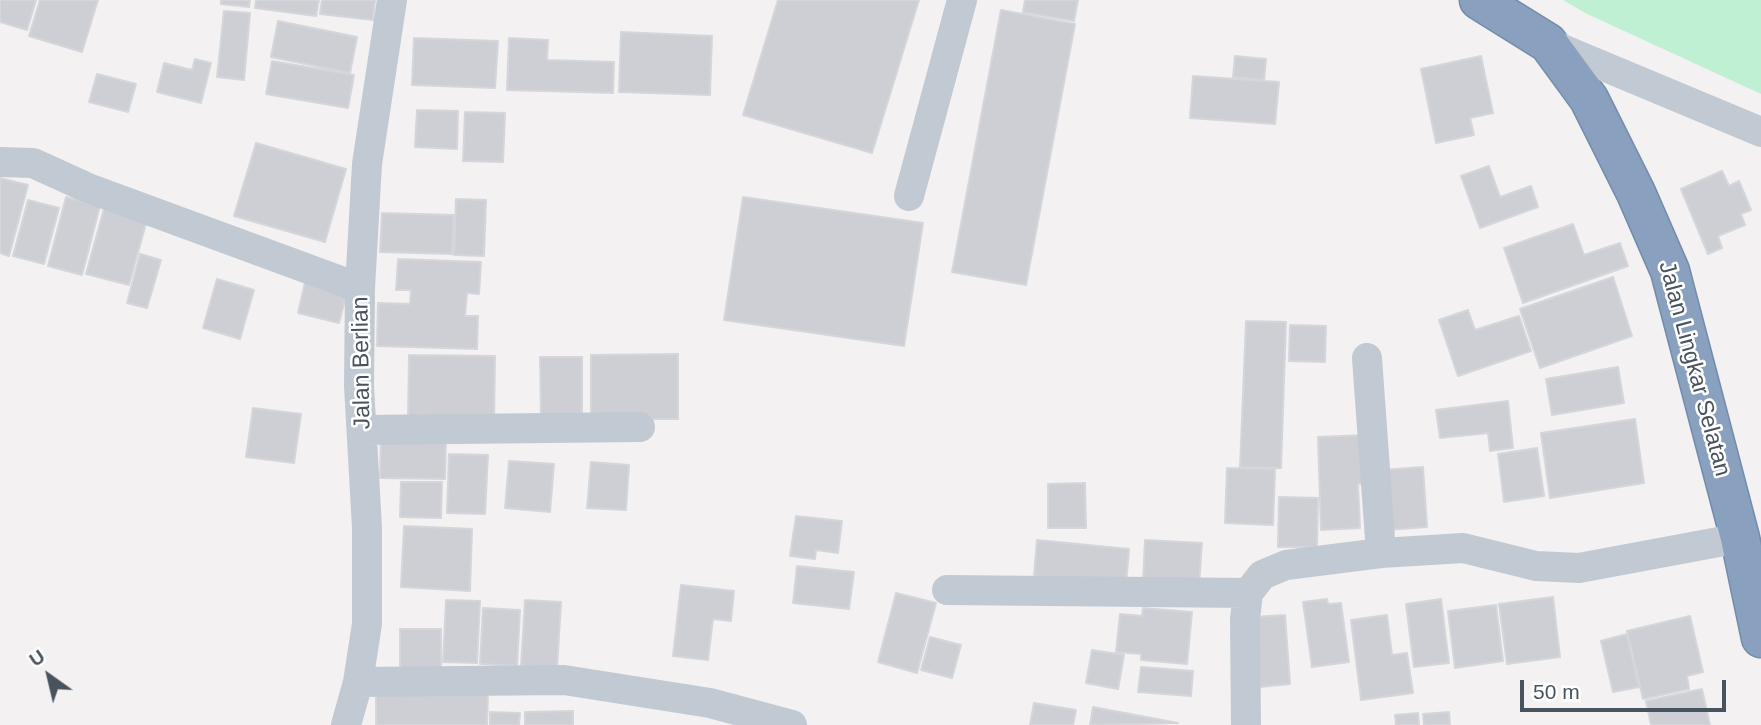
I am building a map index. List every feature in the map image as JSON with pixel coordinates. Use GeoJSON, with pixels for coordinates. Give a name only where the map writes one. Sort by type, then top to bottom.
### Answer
{"type":"FeatureCollection","features":[{"type":"Feature","properties":{"kind":"highway"},"geometry":{"type":"LineString","coordinates":[[1479,0],[1548,43]]}},
{"type":"Feature","properties":{"kind":"highway","name":"Jalan Lingkar Selatan"},"geometry":{"type":"LineString","coordinates":[[1548,43],[1589,99],[1636,193],[1670,271],[1740,538],[1761,638]]}},
{"type":"Feature","properties":{"kind":"street","name":"Jalan Berlian"},"geometry":{"type":"LineString","coordinates":[[346,725],[358,682],[367,624],[367,528],[359,386],[360,288],[367,164],[392,0]]}},
{"type":"Feature","properties":{"kind":"street"},"geometry":{"type":"LineString","coordinates":[[909,196],[962,0]]}},
{"type":"Feature","properties":{"kind":"street"},"geometry":{"type":"LineString","coordinates":[[1548,43],[1761,132]]}},
{"type":"Feature","properties":{"kind":"street"},"geometry":{"type":"LineString","coordinates":[[0,162],[33,163],[88,188],[360,288]]}},
{"type":"Feature","properties":{"kind":"street"},"geometry":{"type":"LineString","coordinates":[[1367,358],[1381,553]]}},
{"type":"Feature","properties":{"kind":"street"},"geometry":{"type":"LineString","coordinates":[[363,430],[640,426]]}},
{"type":"Feature","properties":{"kind":"street"},"geometry":{"type":"LineString","coordinates":[[1247,725],[1245,619],[1248,593],[1262,575],[1286,565],[1381,553],[1463,548],[1535,566],[1579,568],[1740,538]]}},
{"type":"Feature","properties":{"kind":"street"},"geometry":{"type":"LineString","coordinates":[[947,590],[1248,593]]}},
{"type":"Feature","properties":{"kind":"street"},"geometry":{"type":"LineString","coordinates":[[358,682],[564,680],[710,703],[792,725]]}},
{"type":"Feature","properties":{"kind":"green space"},"geometry":{"type":"Polygon","coordinates":[[[1563,0],[1761,0],[1761,94],[1585,13],[1563,0]]]}},
{"type":"Feature","properties":{"kind":"building"},"geometry":{"type":"Polygon","coordinates":[[[0,0],[36,0],[27,30],[0,22],[0,0]]]}},
{"type":"Feature","properties":{"kind":"building"},"geometry":{"type":"Polygon","coordinates":[[[40,0],[98,0],[82,52],[29,36],[40,0]]]}},
{"type":"Feature","properties":{"kind":"building"},"geometry":{"type":"Polygon","coordinates":[[[221,0],[250,0],[249,7],[221,4],[221,0]]]}},
{"type":"Feature","properties":{"kind":"building"},"geometry":{"type":"Polygon","coordinates":[[[256,0],[319,0],[316,16],[255,8],[256,0]]]}},
{"type":"Feature","properties":{"kind":"building"},"geometry":{"type":"Polygon","coordinates":[[[322,0],[375,0],[373,20],[320,14],[322,0]]]}},
{"type":"Feature","properties":{"kind":"building"},"geometry":{"type":"Polygon","coordinates":[[[778,0],[919,0],[872,153],[743,115],[778,0]]]}},
{"type":"Feature","properties":{"kind":"building"},"geometry":{"type":"Polygon","coordinates":[[[1025,0],[1078,0],[1074,21],[1023,12],[1025,0]]]}},
{"type":"Feature","properties":{"kind":"building"},"geometry":{"type":"Polygon","coordinates":[[[1001,10],[1075,24],[1026,285],[952,272],[1001,10]]]}},
{"type":"Feature","properties":{"kind":"building"},"geometry":{"type":"Polygon","coordinates":[[[224,11],[250,13],[244,80],[217,77],[224,11]]]}},
{"type":"Feature","properties":{"kind":"building"},"geometry":{"type":"Polygon","coordinates":[[[278,21],[357,37],[350,73],[271,57],[278,21]]]}},
{"type":"Feature","properties":{"kind":"building"},"geometry":{"type":"Polygon","coordinates":[[[621,32],[712,36],[710,95],[619,92],[621,32]]]}},
{"type":"Feature","properties":{"kind":"building"},"geometry":{"type":"Polygon","coordinates":[[[414,38],[498,41],[495,88],[412,85],[414,38]]]}},
{"type":"Feature","properties":{"kind":"building"},"geometry":{"type":"Polygon","coordinates":[[[509,38],[548,40],[547,60],[614,62],[613,93],[507,90],[509,38]]]}},
{"type":"Feature","properties":{"kind":"building"},"geometry":{"type":"Polygon","coordinates":[[[1235,56],[1266,59],[1264,80],[1233,77],[1235,56]]]}},
{"type":"Feature","properties":{"kind":"building"},"geometry":{"type":"Polygon","coordinates":[[[1481,56],[1493,113],[1470,118],[1474,135],[1436,143],[1421,69],[1481,56]]]}},
{"type":"Feature","properties":{"kind":"building"},"geometry":{"type":"Polygon","coordinates":[[[195,59],[211,63],[201,103],[157,92],[164,63],[192,70],[195,59]]]}},
{"type":"Feature","properties":{"kind":"building"},"geometry":{"type":"Polygon","coordinates":[[[272,61],[354,75],[348,108],[266,94],[272,61]]]}},
{"type":"Feature","properties":{"kind":"building"},"geometry":{"type":"Polygon","coordinates":[[[97,74],[136,84],[128,112],[89,102],[97,74]]]}},
{"type":"Feature","properties":{"kind":"building"},"geometry":{"type":"Polygon","coordinates":[[[1193,76],[1279,82],[1275,124],[1190,118],[1193,76]]]}},
{"type":"Feature","properties":{"kind":"building"},"geometry":{"type":"Polygon","coordinates":[[[417,110],[458,111],[457,149],[415,147],[417,110]]]}},
{"type":"Feature","properties":{"kind":"building"},"geometry":{"type":"Polygon","coordinates":[[[465,112],[505,113],[503,162],[463,161],[465,112]]]}},
{"type":"Feature","properties":{"kind":"building"},"geometry":{"type":"Polygon","coordinates":[[[256,143],[346,169],[325,242],[234,216],[256,143]]]}},
{"type":"Feature","properties":{"kind":"building"},"geometry":{"type":"Polygon","coordinates":[[[1489,166],[1500,197],[1531,186],[1538,207],[1480,228],[1461,176],[1489,166]]]}},
{"type":"Feature","properties":{"kind":"building"},"geometry":{"type":"Polygon","coordinates":[[[1722,171],[1729,186],[1739,181],[1751,210],[1741,214],[1745,225],[1718,236],[1722,248],[1708,254],[1681,189],[1722,171]]]}},
{"type":"Feature","properties":{"kind":"building"},"geometry":{"type":"Polygon","coordinates":[[[0,178],[28,185],[9,256],[0,253],[0,178]]]}},
{"type":"Feature","properties":{"kind":"building"},"geometry":{"type":"Polygon","coordinates":[[[66,197],[100,206],[82,275],[48,266],[66,197]]]}},
{"type":"Feature","properties":{"kind":"building"},"geometry":{"type":"Polygon","coordinates":[[[743,197],[923,223],[904,346],[724,320],[743,197]]]}},
{"type":"Feature","properties":{"kind":"building"},"geometry":{"type":"Polygon","coordinates":[[[456,199],[486,200],[484,256],[454,255],[456,199]]]}},
{"type":"Feature","properties":{"kind":"building"},"geometry":{"type":"Polygon","coordinates":[[[28,200],[59,208],[44,264],[13,256],[28,200]]]}},
{"type":"Feature","properties":{"kind":"building"},"geometry":{"type":"Polygon","coordinates":[[[105,205],[148,216],[129,285],[86,274],[105,205]]]}},
{"type":"Feature","properties":{"kind":"building"},"geometry":{"type":"Polygon","coordinates":[[[382,213],[454,215],[452,254],[380,252],[382,213]]]}},
{"type":"Feature","properties":{"kind":"building"},"geometry":{"type":"Polygon","coordinates":[[[1573,224],[1584,255],[1620,243],[1628,266],[1523,303],[1504,248],[1573,224]]]}},
{"type":"Feature","properties":{"kind":"building"},"geometry":{"type":"Polygon","coordinates":[[[140,254],[161,260],[147,308],[127,303],[140,254]]]}},
{"type":"Feature","properties":{"kind":"building"},"geometry":{"type":"Polygon","coordinates":[[[398,259],[481,262],[479,294],[467,293],[465,316],[478,316],[477,349],[377,346],[378,303],[410,304],[411,290],[396,290],[398,259]]]}},
{"type":"Feature","properties":{"kind":"building"},"geometry":{"type":"Polygon","coordinates":[[[1613,277],[1632,336],[1540,368],[1520,309],[1613,277]]]}},
{"type":"Feature","properties":{"kind":"building"},"geometry":{"type":"Polygon","coordinates":[[[217,279],[254,290],[240,339],[203,328],[217,279]]]}},
{"type":"Feature","properties":{"kind":"building"},"geometry":{"type":"Polygon","coordinates":[[[305,282],[347,292],[339,323],[298,313],[305,282]]]}},
{"type":"Feature","properties":{"kind":"building"},"geometry":{"type":"Polygon","coordinates":[[[1468,310],[1475,330],[1519,316],[1531,351],[1458,376],[1439,320],[1468,310]]]}},
{"type":"Feature","properties":{"kind":"building"},"geometry":{"type":"Polygon","coordinates":[[[1246,321],[1286,322],[1281,468],[1240,467],[1246,321]]]}},
{"type":"Feature","properties":{"kind":"building"},"geometry":{"type":"Polygon","coordinates":[[[1290,325],[1326,326],[1325,362],[1289,361],[1290,325]]]}},
{"type":"Feature","properties":{"kind":"building"},"geometry":{"type":"Polygon","coordinates":[[[678,354],[678,419],[591,419],[591,355],[678,354]]]}},
{"type":"Feature","properties":{"kind":"building"},"geometry":{"type":"Polygon","coordinates":[[[409,355],[495,356],[494,421],[408,420],[409,355]]]}},
{"type":"Feature","properties":{"kind":"building"},"geometry":{"type":"Polygon","coordinates":[[[540,357],[582,357],[582,417],[541,417],[540,357]]]}},
{"type":"Feature","properties":{"kind":"building"},"geometry":{"type":"Polygon","coordinates":[[[1618,367],[1624,403],[1552,415],[1546,379],[1618,367]]]}},
{"type":"Feature","properties":{"kind":"building"},"geometry":{"type":"Polygon","coordinates":[[[1508,401],[1513,448],[1490,451],[1488,433],[1440,438],[1436,410],[1508,401]]]}},
{"type":"Feature","properties":{"kind":"building"},"geometry":{"type":"Polygon","coordinates":[[[253,408],[301,414],[294,463],[246,457],[253,408]]]}},
{"type":"Feature","properties":{"kind":"building"},"geometry":{"type":"Polygon","coordinates":[[[1635,419],[1644,483],[1550,498],[1541,433],[1635,419]]]}},
{"type":"Feature","properties":{"kind":"building"},"geometry":{"type":"Polygon","coordinates":[[[381,435],[446,436],[445,479],[380,478],[381,435]]]}},
{"type":"Feature","properties":{"kind":"building"},"geometry":{"type":"Polygon","coordinates":[[[1366,435],[1368,483],[1358,484],[1360,528],[1321,530],[1318,437],[1366,435]]]}},
{"type":"Feature","properties":{"kind":"building"},"geometry":{"type":"Polygon","coordinates":[[[1537,448],[1544,496],[1504,502],[1498,454],[1537,448]]]}},
{"type":"Feature","properties":{"kind":"building"},"geometry":{"type":"Polygon","coordinates":[[[449,454],[488,455],[485,514],[447,513],[449,454]]]}},
{"type":"Feature","properties":{"kind":"building"},"geometry":{"type":"Polygon","coordinates":[[[509,461],[554,464],[550,512],[505,508],[509,461]]]}},
{"type":"Feature","properties":{"kind":"building"},"geometry":{"type":"Polygon","coordinates":[[[591,462],[629,465],[626,510],[587,508],[591,462]]]}},
{"type":"Feature","properties":{"kind":"building"},"geometry":{"type":"Polygon","coordinates":[[[1423,467],[1427,527],[1387,530],[1383,470],[1423,467]]]}},
{"type":"Feature","properties":{"kind":"building"},"geometry":{"type":"Polygon","coordinates":[[[1227,468],[1275,469],[1273,525],[1225,523],[1227,468]]]}},
{"type":"Feature","properties":{"kind":"building"},"geometry":{"type":"Polygon","coordinates":[[[401,482],[442,482],[441,518],[400,517],[401,482]]]}},
{"type":"Feature","properties":{"kind":"building"},"geometry":{"type":"Polygon","coordinates":[[[1085,483],[1086,528],[1048,528],[1048,484],[1085,483]]]}},
{"type":"Feature","properties":{"kind":"building"},"geometry":{"type":"Polygon","coordinates":[[[1279,497],[1318,498],[1317,547],[1278,547],[1279,497]]]}},
{"type":"Feature","properties":{"kind":"building"},"geometry":{"type":"Polygon","coordinates":[[[796,516],[842,521],[838,553],[816,550],[815,559],[790,556],[796,516]]]}},
{"type":"Feature","properties":{"kind":"building"},"geometry":{"type":"Polygon","coordinates":[[[404,526],[472,529],[470,591],[401,587],[404,526]]]}},
{"type":"Feature","properties":{"kind":"building"},"geometry":{"type":"Polygon","coordinates":[[[1037,540],[1129,549],[1126,585],[1034,576],[1037,540]]]}},
{"type":"Feature","properties":{"kind":"building"},"geometry":{"type":"Polygon","coordinates":[[[1145,540],[1202,543],[1199,585],[1143,581],[1145,540]]]}},
{"type":"Feature","properties":{"kind":"building"},"geometry":{"type":"Polygon","coordinates":[[[797,566],[854,572],[849,609],[793,603],[797,566]]]}},
{"type":"Feature","properties":{"kind":"building"},"geometry":{"type":"Polygon","coordinates":[[[681,585],[734,591],[731,621],[713,619],[708,660],[673,656],[681,585]]]}},
{"type":"Feature","properties":{"kind":"building"},"geometry":{"type":"Polygon","coordinates":[[[896,593],[936,603],[917,673],[878,662],[896,593]]]}},
{"type":"Feature","properties":{"kind":"building"},"geometry":{"type":"Polygon","coordinates":[[[1553,597],[1560,657],[1507,664],[1499,604],[1553,597]]]}},
{"type":"Feature","properties":{"kind":"building"},"geometry":{"type":"Polygon","coordinates":[[[1327,599],[1328,604],[1341,603],[1349,662],[1312,667],[1303,602],[1327,599]]]}},
{"type":"Feature","properties":{"kind":"building"},"geometry":{"type":"Polygon","coordinates":[[[1441,599],[1449,663],[1414,667],[1406,604],[1441,599]]]}},
{"type":"Feature","properties":{"kind":"building"},"geometry":{"type":"Polygon","coordinates":[[[446,600],[480,601],[477,663],[443,662],[446,600]]]}},
{"type":"Feature","properties":{"kind":"building"},"geometry":{"type":"Polygon","coordinates":[[[525,600],[561,602],[557,668],[521,666],[525,600]]]}},
{"type":"Feature","properties":{"kind":"building"},"geometry":{"type":"Polygon","coordinates":[[[1496,605],[1503,661],[1455,668],[1448,611],[1496,605]]]}},
{"type":"Feature","properties":{"kind":"building"},"geometry":{"type":"Polygon","coordinates":[[[483,608],[520,610],[517,666],[480,664],[483,608]]]}},
{"type":"Feature","properties":{"kind":"building"},"geometry":{"type":"Polygon","coordinates":[[[1143,608],[1192,612],[1187,664],[1141,660],[1141,654],[1116,652],[1120,614],[1142,616],[1143,608]]]}},
{"type":"Feature","properties":{"kind":"building"},"geometry":{"type":"Polygon","coordinates":[[[1285,615],[1290,684],[1260,687],[1255,617],[1285,615]]]}},
{"type":"Feature","properties":{"kind":"building"},"geometry":{"type":"Polygon","coordinates":[[[1387,615],[1392,655],[1407,653],[1413,693],[1361,700],[1351,620],[1387,615]]]}},
{"type":"Feature","properties":{"kind":"building"},"geometry":{"type":"Polygon","coordinates":[[[1690,616],[1703,672],[1687,676],[1689,689],[1643,699],[1627,631],[1690,616]]]}},
{"type":"Feature","properties":{"kind":"building"},"geometry":{"type":"Polygon","coordinates":[[[400,629],[441,629],[441,669],[400,669],[400,629]]]}},
{"type":"Feature","properties":{"kind":"building"},"geometry":{"type":"Polygon","coordinates":[[[1627,634],[1639,687],[1613,692],[1601,641],[1627,634]]]}},
{"type":"Feature","properties":{"kind":"building"},"geometry":{"type":"Polygon","coordinates":[[[930,637],[961,645],[952,678],[921,670],[930,637]]]}},
{"type":"Feature","properties":{"kind":"building"},"geometry":{"type":"Polygon","coordinates":[[[1092,650],[1124,655],[1118,689],[1086,683],[1092,650]]]}},
{"type":"Feature","properties":{"kind":"building"},"geometry":{"type":"Polygon","coordinates":[[[1141,667],[1193,671],[1191,696],[1138,692],[1141,667]]]}},
{"type":"Feature","properties":{"kind":"building"},"geometry":{"type":"Polygon","coordinates":[[[1702,689],[1710,725],[1651,725],[1646,701],[1702,689]]]}},
{"type":"Feature","properties":{"kind":"building"},"geometry":{"type":"Polygon","coordinates":[[[376,691],[488,691],[487,725],[376,725],[376,691]]]}},
{"type":"Feature","properties":{"kind":"building"},"geometry":{"type":"Polygon","coordinates":[[[1034,703],[1076,710],[1073,725],[1030,725],[1034,703]]]}},
{"type":"Feature","properties":{"kind":"building"},"geometry":{"type":"Polygon","coordinates":[[[1093,707],[1178,723],[1090,725],[1093,707]]]}},
{"type":"Feature","properties":{"kind":"building"},"geometry":{"type":"Polygon","coordinates":[[[573,711],[573,725],[525,725],[525,712],[573,711]]]}},
{"type":"Feature","properties":{"kind":"building"},"geometry":{"type":"Polygon","coordinates":[[[490,712],[520,713],[519,725],[490,725],[490,712]]]}},
{"type":"Feature","properties":{"kind":"building"},"geometry":{"type":"Polygon","coordinates":[[[1449,712],[1450,725],[1424,725],[1423,714],[1449,712]]]}},
{"type":"Feature","properties":{"kind":"building"},"geometry":{"type":"Polygon","coordinates":[[[1418,713],[1419,725],[1396,725],[1395,715],[1418,713]]]}}]}
